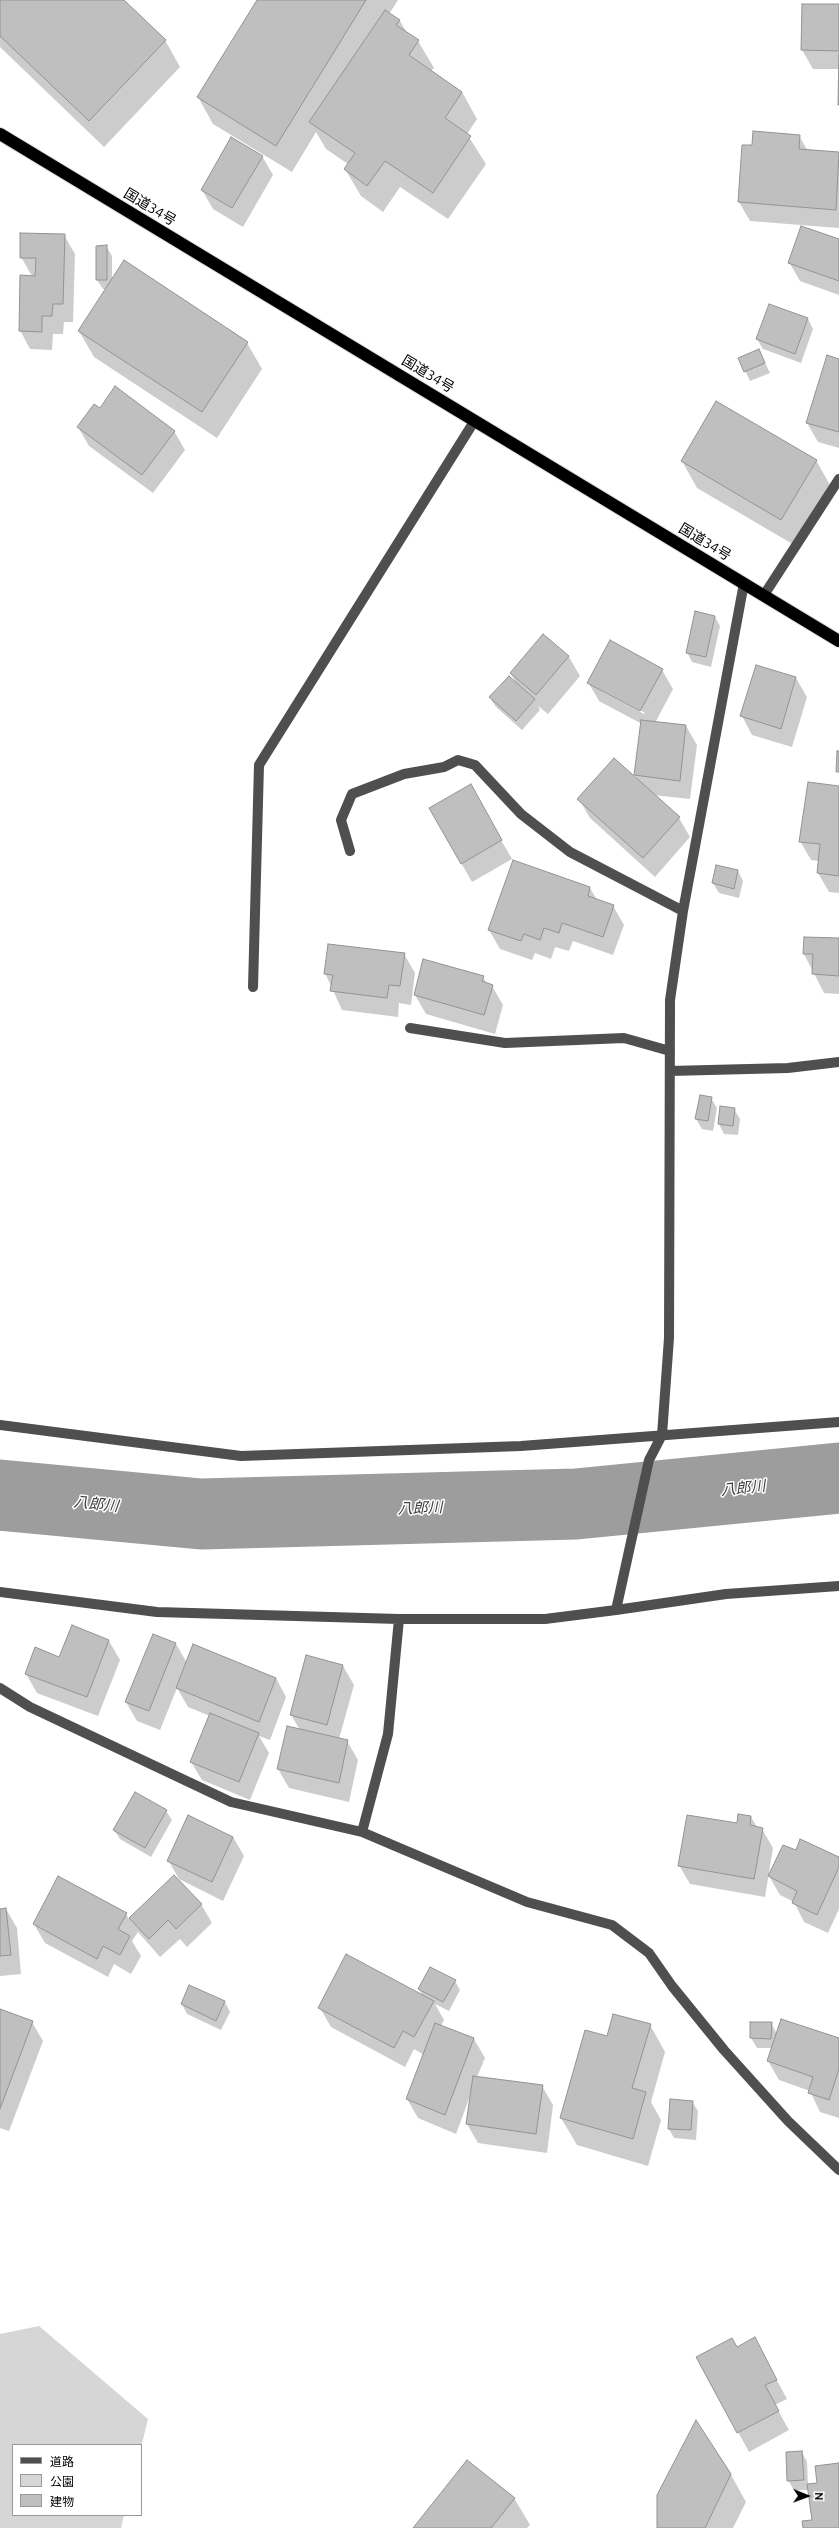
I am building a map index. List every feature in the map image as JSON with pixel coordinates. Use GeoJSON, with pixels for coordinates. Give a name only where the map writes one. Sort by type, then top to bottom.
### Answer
{"type":"FeatureCollection","features":[{"type":"Feature","properties":{"kind":"highway","name":"国道34号"},"geometry":{"type":"LineString","coordinates":[[0,134],[839,641]]}},
{"type":"Feature","properties":{"kind":"street"},"geometry":{"type":"LineString","coordinates":[[253,987],[259,765],[475,420]]}},
{"type":"Feature","properties":{"kind":"street"},"geometry":{"type":"LineString","coordinates":[[764,595],[839,479]]}},
{"type":"Feature","properties":{"kind":"street"},"geometry":{"type":"LineString","coordinates":[[616,1610],[649,1460],[662,1435],[668,1338],[670,1000],[682,911],[744,583]]}},
{"type":"Feature","properties":{"kind":"street"},"geometry":{"type":"LineString","coordinates":[[350,851],[341,820],[352,794],[404,774],[444,767],[458,760],[476,765],[521,814],[570,852],[682,911]]}},
{"type":"Feature","properties":{"kind":"street"},"geometry":{"type":"LineString","coordinates":[[410,1028],[505,1043],[624,1038],[670,1051]]}},
{"type":"Feature","properties":{"kind":"street"},"geometry":{"type":"LineString","coordinates":[[670,1071],[788,1068],[839,1062]]}},
{"type":"Feature","properties":{"kind":"street"},"geometry":{"type":"LineString","coordinates":[[0,1425],[241,1456],[521,1446],[839,1422]]}},
{"type":"Feature","properties":{"kind":"street"},"geometry":{"type":"LineString","coordinates":[[0,1592],[157,1612],[400,1619],[545,1618],[616,1610],[726,1594],[839,1586]]}},
{"type":"Feature","properties":{"kind":"street"},"geometry":{"type":"LineString","coordinates":[[362,1832],[388,1734],[400,1619]]}},
{"type":"Feature","properties":{"kind":"street"},"geometry":{"type":"LineString","coordinates":[[0,1688],[30,1707],[231,1802],[362,1832],[448,1866],[527,1902],[612,1925],[649,1953],[672,1986],[724,2050],[788,2120],[839,2170]]}},
{"type":"Feature","properties":{"kind":"green space"},"geometry":{"type":"Polygon","coordinates":[[[39,2326],[148,2419],[142,2444],[12,2444],[12,2516],[124,2516],[121,2528],[0,2528],[0,2334],[39,2326]]]}},
{"type":"Feature","properties":{"kind":"building"},"geometry":{"type":"Polygon","coordinates":[[[0,0],[124,0],[166,40],[89,121],[0,36],[0,0]]]}},
{"type":"Feature","properties":{"kind":"building"},"geometry":{"type":"Polygon","coordinates":[[[257,0],[366,0],[276,146],[197,97],[257,0]]]}},
{"type":"Feature","properties":{"kind":"building"},"geometry":{"type":"Polygon","coordinates":[[[802,4],[839,4],[839,51],[801,50],[802,4]]]}},
{"type":"Feature","properties":{"kind":"building"},"geometry":{"type":"Polygon","coordinates":[[[385,10],[400,20],[396,25],[419,40],[409,55],[462,92],[445,118],[471,136],[433,193],[385,161],[367,186],[344,169],[355,153],[309,122],[385,10]]]}},
{"type":"Feature","properties":{"kind":"building"},"geometry":{"type":"Polygon","coordinates":[[[839,54],[839,105],[838,105],[839,54]]]}},
{"type":"Feature","properties":{"kind":"building"},"geometry":{"type":"Polygon","coordinates":[[[753,131],[800,135],[799,149],[839,152],[836,210],[738,202],[742,145],[752,145],[753,131]]]}},
{"type":"Feature","properties":{"kind":"building"},"geometry":{"type":"Polygon","coordinates":[[[231,137],[263,156],[232,208],[201,190],[231,137]]]}},
{"type":"Feature","properties":{"kind":"building"},"geometry":{"type":"Polygon","coordinates":[[[801,226],[839,239],[839,281],[788,263],[801,226]]]}},
{"type":"Feature","properties":{"kind":"building"},"geometry":{"type":"Polygon","coordinates":[[[20,233],[65,234],[63,304],[53,304],[52,316],[42,316],[42,332],[19,331],[20,275],[35,276],[36,258],[20,258],[20,233]]]}},
{"type":"Feature","properties":{"kind":"building"},"geometry":{"type":"Polygon","coordinates":[[[107,245],[107,280],[96,280],[96,246],[107,245]]]}},
{"type":"Feature","properties":{"kind":"building"},"geometry":{"type":"Polygon","coordinates":[[[124,260],[248,342],[202,412],[78,331],[124,260]]]}},
{"type":"Feature","properties":{"kind":"building"},"geometry":{"type":"Polygon","coordinates":[[[769,304],[808,318],[795,354],[756,339],[769,304]]]}},
{"type":"Feature","properties":{"kind":"building"},"geometry":{"type":"Polygon","coordinates":[[[759,349],[765,363],[744,372],[738,358],[759,349]]]}},
{"type":"Feature","properties":{"kind":"building"},"geometry":{"type":"Polygon","coordinates":[[[827,355],[839,359],[839,432],[806,423],[827,355]]]}},
{"type":"Feature","properties":{"kind":"building"},"geometry":{"type":"Polygon","coordinates":[[[115,386],[175,431],[142,475],[77,427],[94,404],[100,408],[115,386]]]}},
{"type":"Feature","properties":{"kind":"building"},"geometry":{"type":"Polygon","coordinates":[[[716,401],[817,460],[781,520],[681,461],[716,401]]]}},
{"type":"Feature","properties":{"kind":"building"},"geometry":{"type":"Polygon","coordinates":[[[695,611],[715,616],[706,657],[686,653],[695,611]]]}},
{"type":"Feature","properties":{"kind":"building"},"geometry":{"type":"Polygon","coordinates":[[[543,634],[569,656],[536,695],[510,673],[543,634]]]}},
{"type":"Feature","properties":{"kind":"building"},"geometry":{"type":"Polygon","coordinates":[[[610,640],[663,669],[640,711],[587,683],[610,640]]]}},
{"type":"Feature","properties":{"kind":"building"},"geometry":{"type":"Polygon","coordinates":[[[756,665],[796,677],[781,729],[740,716],[756,665]]]}},
{"type":"Feature","properties":{"kind":"building"},"geometry":{"type":"Polygon","coordinates":[[[509,676],[535,699],[516,721],[489,697],[509,676]]]}},
{"type":"Feature","properties":{"kind":"building"},"geometry":{"type":"Polygon","coordinates":[[[641,720],[686,725],[680,781],[634,775],[641,720]]]}},
{"type":"Feature","properties":{"kind":"building"},"geometry":{"type":"Polygon","coordinates":[[[837,751],[839,751],[839,772],[836,772],[837,751]]]}},
{"type":"Feature","properties":{"kind":"building"},"geometry":{"type":"Polygon","coordinates":[[[614,758],[680,817],[643,858],[577,799],[614,758]]]}},
{"type":"Feature","properties":{"kind":"building"},"geometry":{"type":"Polygon","coordinates":[[[808,782],[839,786],[839,876],[817,873],[820,844],[799,842],[808,782]]]}},
{"type":"Feature","properties":{"kind":"building"},"geometry":{"type":"Polygon","coordinates":[[[471,784],[502,840],[461,864],[429,808],[471,784]]]}},
{"type":"Feature","properties":{"kind":"building"},"geometry":{"type":"Polygon","coordinates":[[[513,860],[590,887],[588,896],[614,905],[603,937],[562,923],[559,933],[544,928],[540,940],[524,934],[521,941],[488,930],[513,860]]]}},
{"type":"Feature","properties":{"kind":"building"},"geometry":{"type":"Polygon","coordinates":[[[716,865],[738,870],[734,889],[712,883],[716,865]]]}},
{"type":"Feature","properties":{"kind":"building"},"geometry":{"type":"Polygon","coordinates":[[[804,937],[839,938],[839,976],[812,974],[813,954],[803,954],[804,937]]]}},
{"type":"Feature","properties":{"kind":"building"},"geometry":{"type":"Polygon","coordinates":[[[328,944],[405,953],[400,986],[389,985],[387,998],[330,991],[333,975],[324,974],[328,944]]]}},
{"type":"Feature","properties":{"kind":"building"},"geometry":{"type":"Polygon","coordinates":[[[423,959],[484,976],[482,981],[493,985],[484,1015],[414,995],[423,959]]]}},
{"type":"Feature","properties":{"kind":"building"},"geometry":{"type":"Polygon","coordinates":[[[700,1095],[712,1097],[708,1121],[695,1119],[700,1095]]]}},
{"type":"Feature","properties":{"kind":"building"},"geometry":{"type":"Polygon","coordinates":[[[720,1106],[735,1108],[733,1126],[718,1124],[720,1106]]]}},
{"type":"Feature","properties":{"kind":"building"},"geometry":{"type":"Polygon","coordinates":[[[72,1625],[109,1640],[87,1697],[25,1674],[35,1647],[59,1657],[72,1625]]]}},
{"type":"Feature","properties":{"kind":"building"},"geometry":{"type":"Polygon","coordinates":[[[153,1634],[176,1643],[149,1711],[125,1702],[153,1634]]]}},
{"type":"Feature","properties":{"kind":"building"},"geometry":{"type":"Polygon","coordinates":[[[193,1644],[276,1678],[259,1722],[176,1688],[193,1644]]]}},
{"type":"Feature","properties":{"kind":"building"},"geometry":{"type":"Polygon","coordinates":[[[306,1655],[343,1665],[327,1725],[290,1715],[306,1655]]]}},
{"type":"Feature","properties":{"kind":"building"},"geometry":{"type":"Polygon","coordinates":[[[210,1713],[259,1733],[239,1782],[190,1762],[210,1713]]]}},
{"type":"Feature","properties":{"kind":"building"},"geometry":{"type":"Polygon","coordinates":[[[287,1726],[348,1740],[339,1783],[277,1769],[287,1726]]]}},
{"type":"Feature","properties":{"kind":"building"},"geometry":{"type":"Polygon","coordinates":[[[135,1792],[167,1810],[145,1848],[113,1830],[135,1792]]]}},
{"type":"Feature","properties":{"kind":"building"},"geometry":{"type":"Polygon","coordinates":[[[738,1814],[751,1816],[750,1825],[763,1828],[754,1879],[678,1866],[687,1815],[737,1823],[738,1814]]]}},
{"type":"Feature","properties":{"kind":"building"},"geometry":{"type":"Polygon","coordinates":[[[188,1815],[233,1837],[212,1882],[167,1861],[188,1815]]]}},
{"type":"Feature","properties":{"kind":"building"},"geometry":{"type":"Polygon","coordinates":[[[800,1839],[839,1857],[839,1867],[817,1915],[792,1903],[797,1891],[768,1876],[783,1845],[796,1850],[800,1839]]]}},
{"type":"Feature","properties":{"kind":"building"},"geometry":{"type":"Polygon","coordinates":[[[174,1875],[202,1904],[176,1929],[168,1920],[149,1939],[129,1918],[174,1875]]]}},
{"type":"Feature","properties":{"kind":"building"},"geometry":{"type":"Polygon","coordinates":[[[58,1876],[127,1913],[118,1929],[130,1936],[120,1955],[103,1946],[97,1959],[33,1924],[58,1876]]]}},
{"type":"Feature","properties":{"kind":"building"},"geometry":{"type":"Polygon","coordinates":[[[6,1908],[11,1955],[0,1956],[0,1909],[6,1908]]]}},
{"type":"Feature","properties":{"kind":"building"},"geometry":{"type":"Polygon","coordinates":[[[346,1954],[434,2001],[414,2037],[403,2031],[394,2048],[318,2008],[346,1954]]]}},
{"type":"Feature","properties":{"kind":"building"},"geometry":{"type":"Polygon","coordinates":[[[430,1967],[456,1980],[443,2002],[418,1989],[430,1967]]]}},
{"type":"Feature","properties":{"kind":"building"},"geometry":{"type":"Polygon","coordinates":[[[189,1985],[225,2001],[216,2021],[181,2004],[189,1985]]]}},
{"type":"Feature","properties":{"kind":"building"},"geometry":{"type":"Polygon","coordinates":[[[0,2009],[33,2021],[0,2109],[0,2009]]]}},
{"type":"Feature","properties":{"kind":"building"},"geometry":{"type":"Polygon","coordinates":[[[613,2014],[651,2024],[632,2088],[646,2092],[633,2139],[560,2118],[585,2030],[607,2036],[613,2014]]]}},
{"type":"Feature","properties":{"kind":"building"},"geometry":{"type":"Polygon","coordinates":[[[781,2019],[839,2038],[839,2069],[829,2100],[808,2093],[813,2077],[767,2061],[781,2019]]]}},
{"type":"Feature","properties":{"kind":"building"},"geometry":{"type":"Polygon","coordinates":[[[750,2022],[772,2022],[771,2039],[750,2038],[750,2022]]]}},
{"type":"Feature","properties":{"kind":"building"},"geometry":{"type":"Polygon","coordinates":[[[435,2023],[474,2038],[445,2115],[406,2099],[435,2023]]]}},
{"type":"Feature","properties":{"kind":"building"},"geometry":{"type":"Polygon","coordinates":[[[473,2076],[543,2085],[536,2134],[466,2124],[473,2076]]]}},
{"type":"Feature","properties":{"kind":"building"},"geometry":{"type":"Polygon","coordinates":[[[670,2099],[693,2101],[691,2130],[668,2129],[670,2099]]]}},
{"type":"Feature","properties":{"kind":"building"},"geometry":{"type":"Polygon","coordinates":[[[755,2337],[777,2380],[765,2385],[779,2411],[737,2433],[696,2357],[732,2338],[737,2347],[755,2337]]]}},
{"type":"Feature","properties":{"kind":"building"},"geometry":{"type":"Polygon","coordinates":[[[696,2420],[731,2474],[705,2528],[657,2528],[657,2495],[696,2420]]]}},
{"type":"Feature","properties":{"kind":"building"},"geometry":{"type":"Polygon","coordinates":[[[802,2451],[804,2480],[787,2481],[786,2452],[802,2451]]]}},
{"type":"Feature","properties":{"kind":"building"},"geometry":{"type":"Polygon","coordinates":[[[467,2460],[515,2498],[491,2528],[413,2528],[467,2460]]]}},
{"type":"Feature","properties":{"kind":"building"},"geometry":{"type":"Polygon","coordinates":[[[839,2463],[839,2528],[803,2528],[802,2521],[812,2520],[807,2484],[817,2483],[815,2466],[839,2463]]]}},
{"type":"Feature","properties":{"kind":"waterway","name":"八郎川"},"geometry":{"type":"LineString","coordinates":[[0,1495],[201,1514],[576,1504],[839,1478]]}}]}
